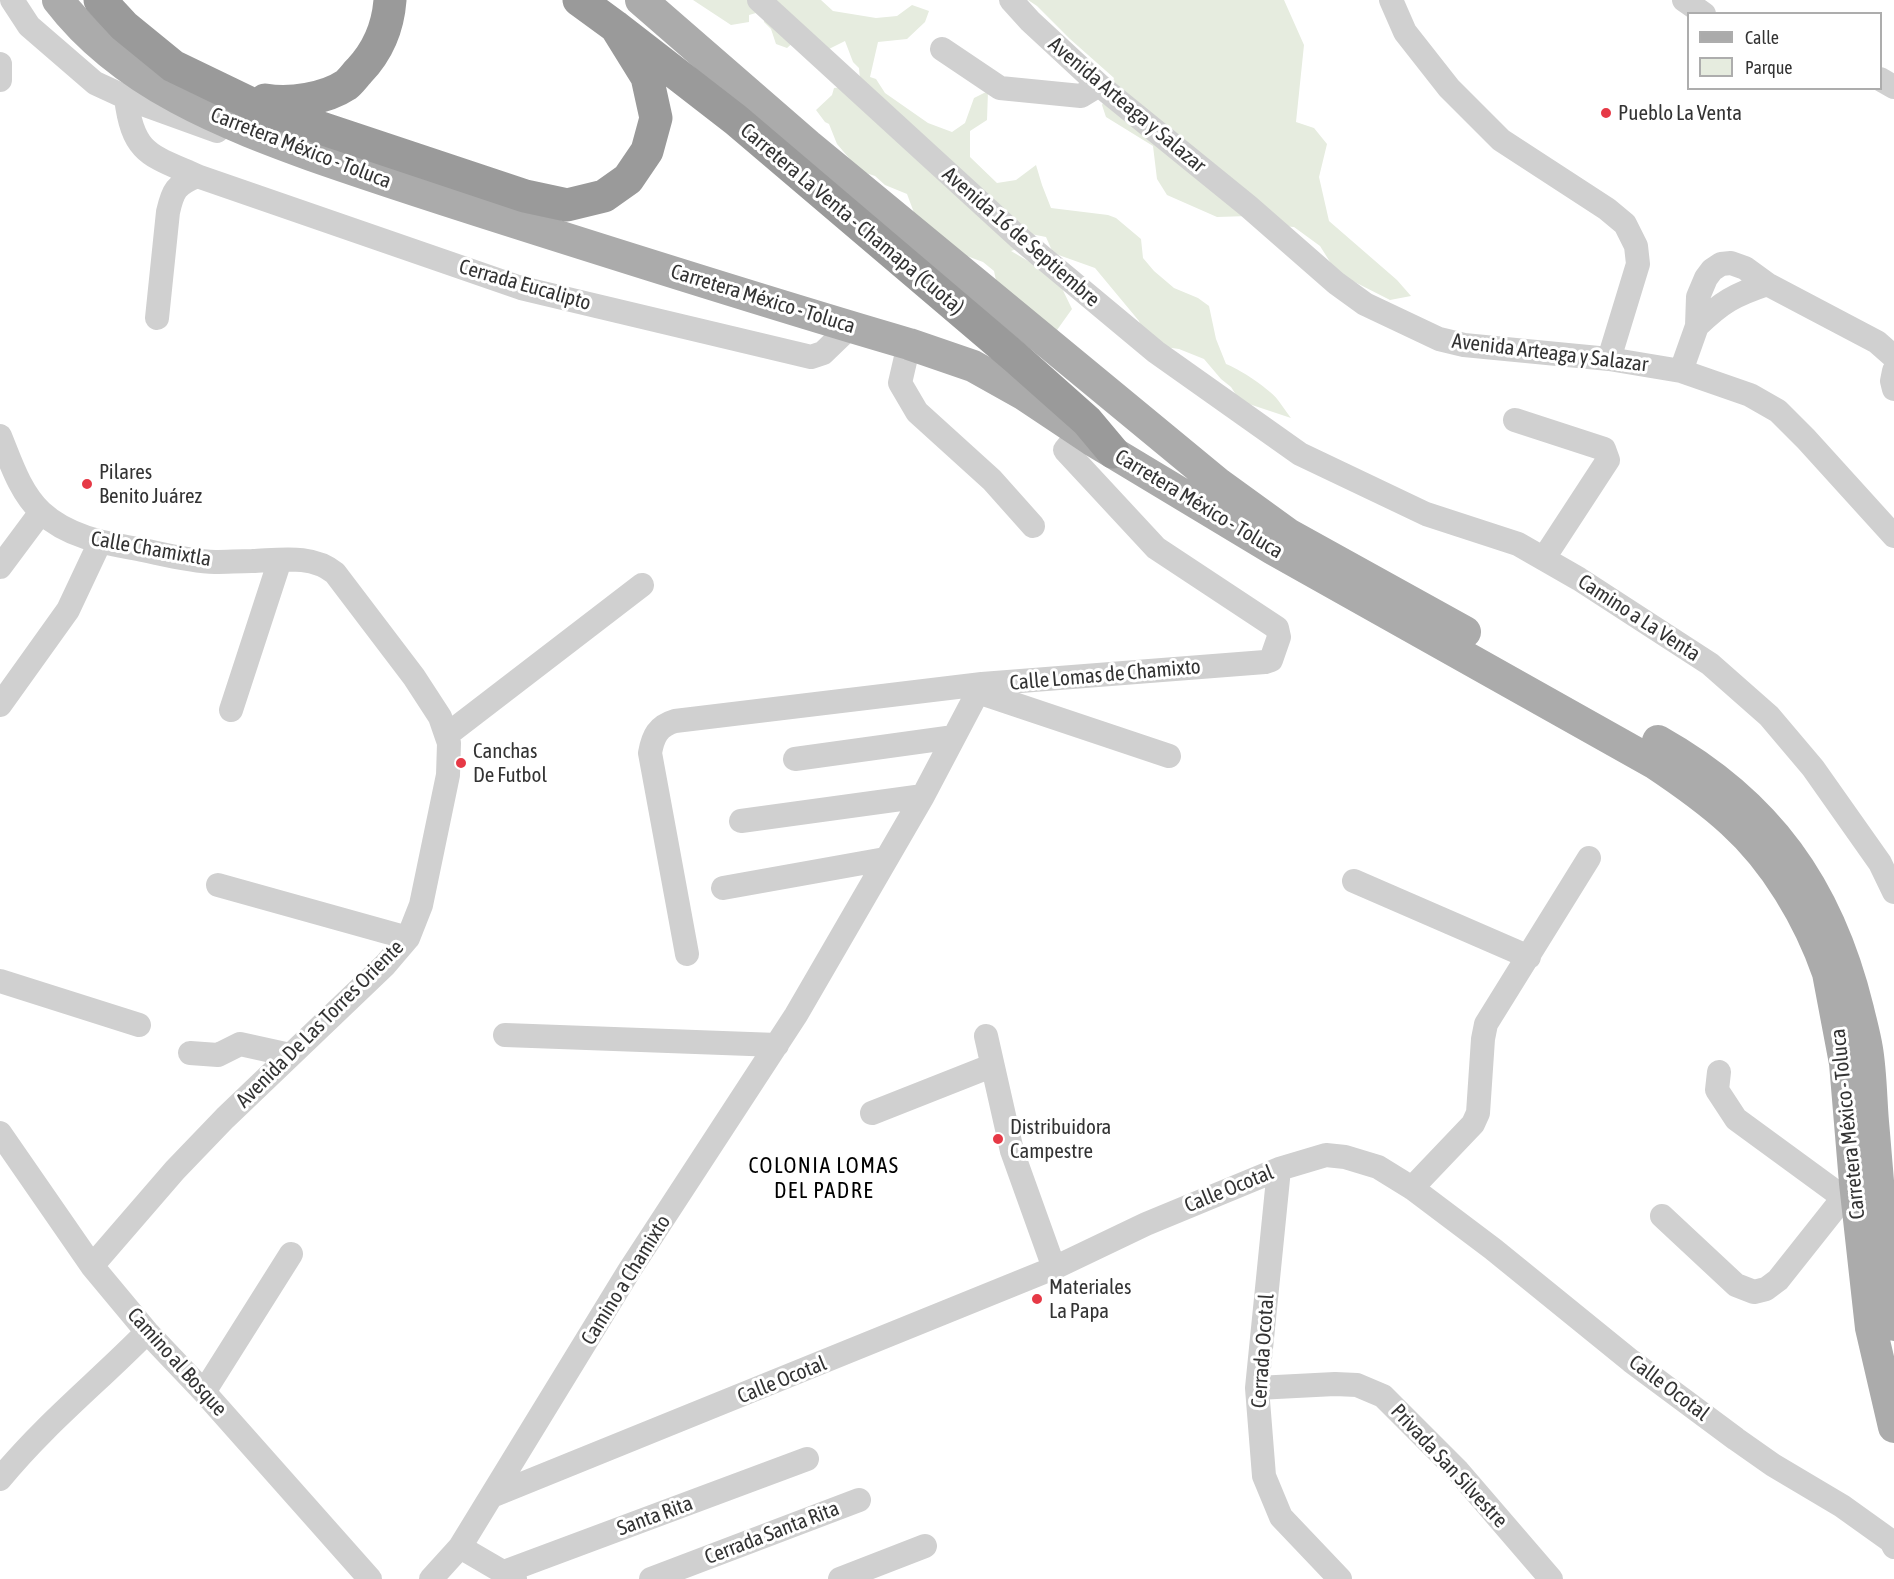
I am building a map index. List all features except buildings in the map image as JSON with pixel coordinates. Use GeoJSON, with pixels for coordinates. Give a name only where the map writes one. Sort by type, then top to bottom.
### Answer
{"type":"FeatureCollection","features":[{"type":"Feature","properties":{"kind":"highway"},"geometry":{"type":"LineString","coordinates":[[100,0],[124,26],[173,66],[258,107],[525,196],[567,205],[604,196],[628,179],[646,151],[656,118],[647,77],[616,27]]}},
{"type":"Feature","properties":{"kind":"highway"},"geometry":{"type":"LineString","coordinates":[[234,95],[276,102],[312,99],[347,84],[372,56],[388,20],[390,0]]}},
{"type":"Feature","properties":{"kind":"highway","name":"Carretera La Venta - Chamapa (Cuota)"},"geometry":{"type":"LineString","coordinates":[[579,0],[735,120],[1016,358],[1087,421],[1113,452]]}},
{"type":"Feature","properties":{"kind":"main road","name":"Carretera México - Toluca"},"geometry":{"type":"LineString","coordinates":[[58,0],[103,49],[163,91],[248,132],[365,174],[973,366],[1023,394],[1080,432],[1345,591],[1654,763],[1731,821],[1755,845],[1783,884],[1798,909],[1826,967],[1845,1064],[1849,1190],[1871,1328],[1894,1427]]}},
{"type":"Feature","properties":{"kind":"main road","name":"Carretera México - Toluca"},"geometry":{"type":"LineString","coordinates":[[641,0],[808,145],[1219,484],[1288,534],[1672,748],[1711,776],[1753,812],[1778,839],[1807,879],[1823,907],[1849,972],[1867,1049],[1878,1180],[1894,1325]]}},
{"type":"Feature","properties":{"kind":"street"},"geometry":{"type":"LineString","coordinates":[[12,0],[29,26],[70,62],[95,83],[126,98],[495,231],[556,235]]}},
{"type":"Feature","properties":{"kind":"street","name":"Avenida 16 de Septiembre"},"geometry":{"type":"LineString","coordinates":[[759,0],[1017,237],[1156,352],[1300,454]]}},
{"type":"Feature","properties":{"kind":"street","name":"Avenida Arteaga y Salazar"},"geometry":{"type":"LineString","coordinates":[[1011,0],[1098,85],[1248,206],[1336,283],[1365,304],[1439,339],[1464,345],[1609,359],[1681,371],[1750,395],[1778,411],[1894,536]]}},
{"type":"Feature","properties":{"kind":"street"},"geometry":{"type":"LineString","coordinates":[[1391,0],[1405,32],[1449,88],[1501,140],[1607,209],[1625,224],[1636,246],[1638,264],[1609,359]]}},
{"type":"Feature","properties":{"kind":"street"},"geometry":{"type":"LineString","coordinates":[[1684,0],[1701,12]]}},
{"type":"Feature","properties":{"kind":"street"},"geometry":{"type":"LineString","coordinates":[[942,49],[1000,88],[1081,96],[1098,85]]}},
{"type":"Feature","properties":{"kind":"street"},"geometry":{"type":"LineString","coordinates":[[0,64],[0,80]]}},
{"type":"Feature","properties":{"kind":"street","name":"Cerrada Eucalipto"},"geometry":{"type":"LineString","coordinates":[[126,98],[133,131],[142,148],[155,157],[197,176],[521,288],[811,357],[823,353],[851,326]]}},
{"type":"Feature","properties":{"kind":"street"},"geometry":{"type":"LineString","coordinates":[[157,318],[171,198],[176,188],[184,181],[197,176]]}},
{"type":"Feature","properties":{"kind":"street"},"geometry":{"type":"LineString","coordinates":[[1681,371],[1697,326],[1698,297],[1706,278],[1721,264],[1731,263],[1745,268],[1767,284],[1877,342],[1894,357]]}},
{"type":"Feature","properties":{"kind":"street"},"geometry":{"type":"LineString","coordinates":[[1697,326],[1718,306],[1733,297],[1767,284]]}},
{"type":"Feature","properties":{"kind":"street"},"geometry":{"type":"LineString","coordinates":[[909,344],[900,382],[917,412],[992,480],[1033,526]]}},
{"type":"Feature","properties":{"kind":"street"},"geometry":{"type":"LineString","coordinates":[[1894,371],[1892,381],[1894,389]]}},
{"type":"Feature","properties":{"kind":"street"},"geometry":{"type":"LineString","coordinates":[[1515,420],[1604,449],[1608,460],[1544,558]]}},
{"type":"Feature","properties":{"kind":"street","name":"Calle Lomas de Chamixto"},"geometry":{"type":"LineString","coordinates":[[980,688],[1265,662],[1271,660],[1277,647],[1279,637],[1277,628],[1156,548],[1065,450],[1080,432]]}},
{"type":"Feature","properties":{"kind":"street","name":"Calle Chamixtla"},"geometry":{"type":"LineString","coordinates":[[0,436],[19,483],[41,512],[65,528],[100,542],[214,562],[306,560],[326,566],[335,573],[414,677],[440,717],[448,734]]}},
{"type":"Feature","properties":{"kind":"street","name":"Camino a La Venta"},"geometry":{"type":"LineString","coordinates":[[1300,454],[1426,514],[1518,544],[1579,579],[1710,664],[1769,716],[1813,768],[1880,862],[1894,892]]}},
{"type":"Feature","properties":{"kind":"street"},"geometry":{"type":"LineString","coordinates":[[0,567],[41,512]]}},
{"type":"Feature","properties":{"kind":"street"},"geometry":{"type":"LineString","coordinates":[[0,705],[68,610],[100,542]]}},
{"type":"Feature","properties":{"kind":"street"},"geometry":{"type":"LineString","coordinates":[[231,710],[280,560]]}},
{"type":"Feature","properties":{"kind":"street"},"geometry":{"type":"LineString","coordinates":[[448,734],[642,585]]}},
{"type":"Feature","properties":{"kind":"street"},"geometry":{"type":"LineString","coordinates":[[723,888],[885,859],[980,688]]}},
{"type":"Feature","properties":{"kind":"street"},"geometry":{"type":"LineString","coordinates":[[687,954],[650,753],[652,740],[665,724],[980,688],[1169,756]]}},
{"type":"Feature","properties":{"kind":"street","name":"Avenida De Las Torres Oriente"},"geometry":{"type":"LineString","coordinates":[[92,1266],[175,1170],[385,965],[408,938],[421,905],[446,786],[449,759],[448,734]]}},
{"type":"Feature","properties":{"kind":"street"},"geometry":{"type":"LineString","coordinates":[[795,759],[954,737]]}},
{"type":"Feature","properties":{"kind":"street"},"geometry":{"type":"LineString","coordinates":[[741,821],[922,796]]}},
{"type":"Feature","properties":{"kind":"street"},"geometry":{"type":"LineString","coordinates":[[1412,1188],[1473,1124],[1478,1113],[1482,1047],[1486,1024],[1588,858]]}},
{"type":"Feature","properties":{"kind":"street","name":"Camino a Chamixto"},"geometry":{"type":"LineString","coordinates":[[431,1579],[460,1547],[629,1271],[796,1016],[885,859]]}},
{"type":"Feature","properties":{"kind":"street"},"geometry":{"type":"LineString","coordinates":[[1354,881],[1529,957]]}},
{"type":"Feature","properties":{"kind":"street"},"geometry":{"type":"LineString","coordinates":[[218,885],[408,938]]}},
{"type":"Feature","properties":{"kind":"street"},"geometry":{"type":"LineString","coordinates":[[0,981],[139,1025]]}},
{"type":"Feature","properties":{"kind":"street"},"geometry":{"type":"LineString","coordinates":[[506,1035],[777,1045]]}},
{"type":"Feature","properties":{"kind":"street"},"geometry":{"type":"LineString","coordinates":[[986,1036],[1012,1151],[1054,1268]]}},
{"type":"Feature","properties":{"kind":"street"},"geometry":{"type":"LineString","coordinates":[[190,1053],[218,1055],[240,1044],[291,1055]]}},
{"type":"Feature","properties":{"kind":"street"},"geometry":{"type":"LineString","coordinates":[[872,1113],[991,1066]]}},
{"type":"Feature","properties":{"kind":"street"},"geometry":{"type":"LineString","coordinates":[[1662,1216],[1736,1285],[1754,1292],[1766,1289],[1778,1280],[1849,1190],[1736,1119],[1717,1090],[1719,1072]]}},
{"type":"Feature","properties":{"kind":"street","name":"Camino al Bosque"},"geometry":{"type":"LineString","coordinates":[[0,1133],[92,1266],[147,1332],[204,1392],[370,1579]]}},
{"type":"Feature","properties":{"kind":"street","name":"Calle Ocotal"},"geometry":{"type":"LineString","coordinates":[[492,1496],[677,1423],[1054,1268],[1146,1224],[1279,1169],[1326,1155],[1345,1157],[1378,1167],[1412,1188],[1493,1249],[1632,1361],[1773,1465],[1842,1506],[1891,1541],[1894,1547]]}},
{"type":"Feature","properties":{"kind":"street","name":"Cerrada Ocotal"},"geometry":{"type":"LineString","coordinates":[[1279,1169],[1257,1388],[1264,1476],[1281,1517],[1340,1579]]}},
{"type":"Feature","properties":{"kind":"street"},"geometry":{"type":"LineString","coordinates":[[204,1392],[291,1254]]}},
{"type":"Feature","properties":{"kind":"street"},"geometry":{"type":"LineString","coordinates":[[0,1479],[45,1428],[87,1391],[147,1332]]}},
{"type":"Feature","properties":{"kind":"street","name":"Privada San Silvestre"},"geometry":{"type":"LineString","coordinates":[[1257,1388],[1357,1385],[1383,1396],[1458,1471],[1551,1579]]}},
{"type":"Feature","properties":{"kind":"street","name":"Santa Rita"},"geometry":{"type":"LineString","coordinates":[[509,1576],[807,1459]]}},
{"type":"Feature","properties":{"kind":"street","name":"Cerrada Santa Rita"},"geometry":{"type":"LineString","coordinates":[[651,1579],[859,1500]]}},
{"type":"Feature","properties":{"kind":"street"},"geometry":{"type":"LineString","coordinates":[[840,1579],[925,1546]]}},
{"type":"Feature","properties":{"kind":"street"},"geometry":{"type":"LineString","coordinates":[[460,1547],[509,1576]]}},
{"type":"Feature","properties":{"kind":"green space"},"geometry":{"type":"Polygon","coordinates":[[[693,0],[821,0],[833,11],[876,18],[897,16],[912,5],[929,11],[925,22],[907,39],[878,42],[870,77],[876,79],[885,93],[928,123],[952,132],[965,123],[974,98],[988,91],[987,120],[970,131],[970,157],[997,183],[1016,180],[1036,165],[1051,208],[1116,218],[1141,239],[1143,258],[1154,271],[1174,288],[1198,298],[1209,306],[1216,339],[1226,364],[1266,388],[1276,397],[1291,418],[1240,401],[1231,387],[1204,359],[1179,349],[1158,346],[1143,331],[1139,321],[1095,268],[1053,253],[1046,237],[1026,233],[1027,245],[1011,251],[1057,278],[1072,309],[1057,330],[1044,325],[1000,299],[994,271],[983,262],[932,243],[919,226],[907,194],[885,185],[875,176],[860,171],[837,144],[829,124],[816,110],[832,95],[834,88],[843,87],[860,79],[859,68],[853,62],[845,41],[829,49],[804,33],[787,48],[776,44],[771,29],[764,22],[763,11],[749,15],[749,22],[731,25],[693,0]]]}},
{"type":"Feature","properties":{"kind":"green space"},"geometry":{"type":"Polygon","coordinates":[[[1028,0],[1284,0],[1304,45],[1296,122],[1314,128],[1327,144],[1319,177],[1329,221],[1397,280],[1411,296],[1390,300],[1337,273],[1320,246],[1294,227],[1271,225],[1249,216],[1217,217],[1167,195],[1157,179],[1153,146],[1106,117],[1102,105],[1114,78],[1028,0]]]}},
{"type":"Feature","properties":{"kind":"place","name":"Pueblo La Venta"},"geometry":{"type":"Point","coordinates":[1606,113]}},
{"type":"Feature","properties":{"kind":"place","name":"Pilares Benito Juárez"},"geometry":{"type":"Point","coordinates":[87,484]}},
{"type":"Feature","properties":{"kind":"place","name":"Canchas De Futbol"},"geometry":{"type":"Point","coordinates":[461,763]}},
{"type":"Feature","properties":{"kind":"place","name":"Distribuidora Campestre"},"geometry":{"type":"Point","coordinates":[998,1139]}},
{"type":"Feature","properties":{"kind":"place","name":"Materiales La Papa"},"geometry":{"type":"Point","coordinates":[1037,1299]}},
{"type":"Feature","properties":{"kind":"district","name":"COLONIA LOMAS DEL PADRE"},"geometry":{"type":"Point","coordinates":[824,1178]}}]}
